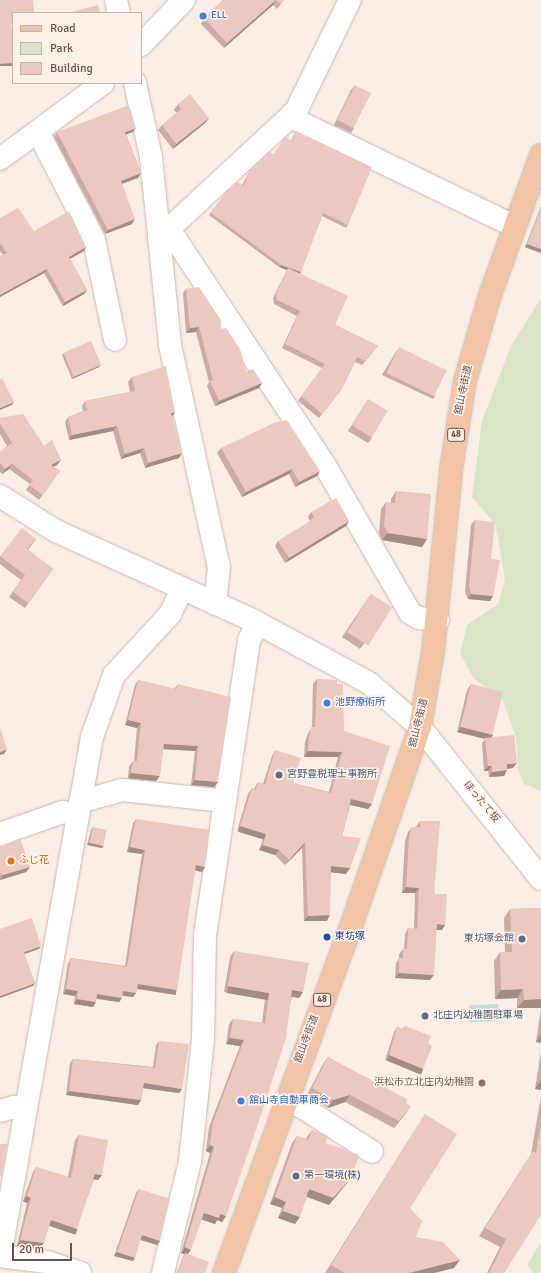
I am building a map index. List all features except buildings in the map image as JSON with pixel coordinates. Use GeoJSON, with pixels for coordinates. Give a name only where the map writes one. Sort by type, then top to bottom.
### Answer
{"type":"FeatureCollection","features":[{"type":"Feature","properties":{"kind":"main road","name":"舘山寺街道"},"geometry":{"type":"LineString","coordinates":[[224,1273],[284,1101],[348,935],[420,727],[438,620],[452,463],[465,381],[514,226],[541,155]]}},
{"type":"Feature","properties":{"kind":"street"},"geometry":{"type":"LineString","coordinates":[[116,0],[119,12]]}},
{"type":"Feature","properties":{"kind":"street"},"geometry":{"type":"LineString","coordinates":[[142,45],[184,0]]}},
{"type":"Feature","properties":{"kind":"street"},"geometry":{"type":"LineString","coordinates":[[164,234],[291,115],[350,0]]}},
{"type":"Feature","properties":{"kind":"street"},"geometry":{"type":"LineString","coordinates":[[0,159],[103,84]]}},
{"type":"Feature","properties":{"kind":"street"},"geometry":{"type":"LineString","coordinates":[[135,84],[151,157],[164,234],[170,345],[219,567],[215,604]]}},
{"type":"Feature","properties":{"kind":"street"},"geometry":{"type":"LineString","coordinates":[[291,115],[303,124],[514,226]]}},
{"type":"Feature","properties":{"kind":"street"},"geometry":{"type":"LineString","coordinates":[[38,132],[94,240],[115,340]]}},
{"type":"Feature","properties":{"kind":"street"},"geometry":{"type":"LineString","coordinates":[[164,234],[327,469],[410,613],[420,618],[438,620]]}},
{"type":"Feature","properties":{"kind":"street","name":"ほったて坂"},"geometry":{"type":"LineString","coordinates":[[0,496],[56,531],[258,623],[350,671],[420,727],[541,879]]}},
{"type":"Feature","properties":{"kind":"street"},"geometry":{"type":"LineString","coordinates":[[80,1273],[47,1262],[0,1256],[92,737],[114,675],[170,614],[182,589]]}},
{"type":"Feature","properties":{"kind":"street"},"geometry":{"type":"LineString","coordinates":[[163,1273],[190,1162],[203,1039],[205,935],[249,640],[258,623]]}},
{"type":"Feature","properties":{"kind":"street"},"geometry":{"type":"LineString","coordinates":[[0,834],[63,812],[79,808],[122,790],[225,801]]}},
{"type":"Feature","properties":{"kind":"street"},"geometry":{"type":"LineString","coordinates":[[284,1101],[302,1107],[372,1152]]}},
{"type":"Feature","properties":{"kind":"street"},"geometry":{"type":"LineString","coordinates":[[0,1111],[14,1106],[26,1109]]}},
{"type":"Feature","properties":{"kind":"green space"},"geometry":{"type":"Polygon","coordinates":[[[541,298],[541,791],[524,784],[518,770],[516,738],[502,698],[474,679],[460,654],[467,625],[498,604],[505,580],[496,525],[472,497],[482,421],[511,346],[541,298]]]}},
{"type":"Feature","properties":{"kind":"green space"},"geometry":{"type":"Polygon","coordinates":[[[541,1242],[541,1273],[534,1273],[527,1265],[541,1242]]]}},
{"type":"Feature","properties":{"kind":"water"},"geometry":{"type":"Polygon","coordinates":[[[498,1004],[499,1021],[470,1022],[469,1006],[498,1004]]]}},
{"type":"Feature","properties":{"kind":"place","name":"ELL"},"geometry":{"type":"Point","coordinates":[203,16]}},
{"type":"Feature","properties":{"kind":"place","name":"池野療術所"},"geometry":{"type":"Point","coordinates":[327,703]}},
{"type":"Feature","properties":{"kind":"place","name":"宮野豊税理士事務所"},"geometry":{"type":"Point","coordinates":[279,775]}},
{"type":"Feature","properties":{"kind":"place","name":"ふじ花"},"geometry":{"type":"Point","coordinates":[11,861]}},
{"type":"Feature","properties":{"kind":"place","name":"東坊塚"},"geometry":{"type":"Point","coordinates":[327,937]}},
{"type":"Feature","properties":{"kind":"place","name":"東坊塚会館"},"geometry":{"type":"Point","coordinates":[522,939]}},
{"type":"Feature","properties":{"kind":"place","name":"北庄内幼稚園駐車場"},"geometry":{"type":"Point","coordinates":[425,1016]}},
{"type":"Feature","properties":{"kind":"place","name":"浜松市立北庄内幼稚園"},"geometry":{"type":"Point","coordinates":[482,1083]}},
{"type":"Feature","properties":{"kind":"place","name":"舘山寺自動車商会"},"geometry":{"type":"Point","coordinates":[241,1101]}},
{"type":"Feature","properties":{"kind":"place","name":"第一環境(株)"},"geometry":{"type":"Point","coordinates":[296,1176]}}]}
